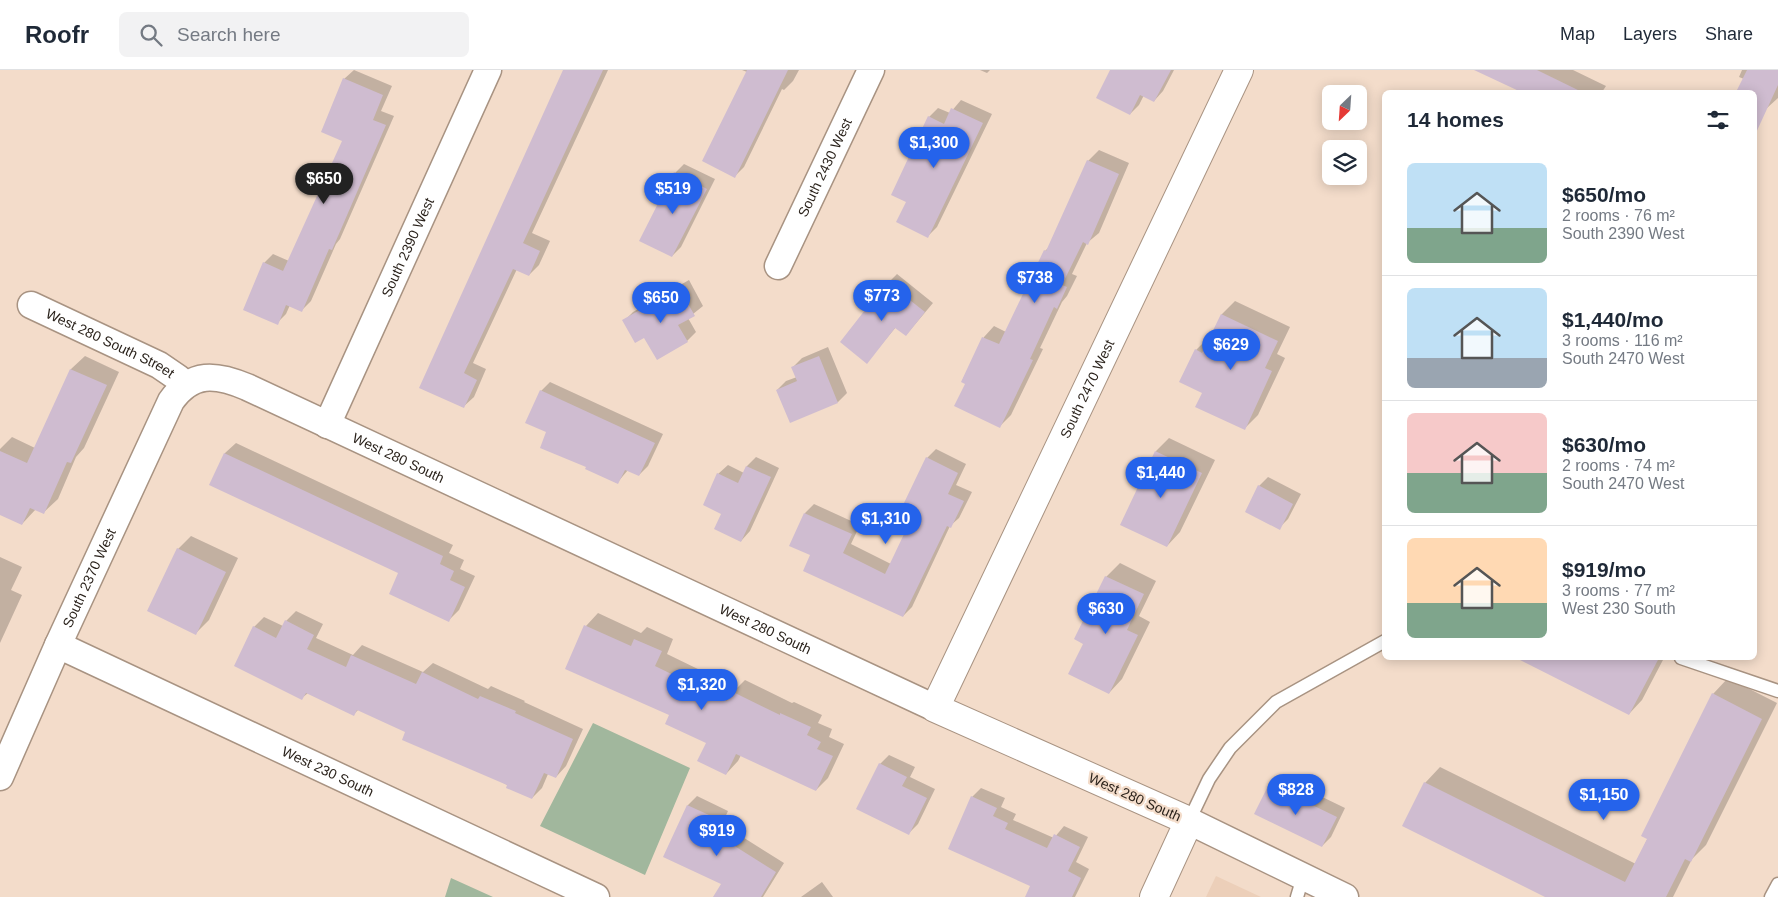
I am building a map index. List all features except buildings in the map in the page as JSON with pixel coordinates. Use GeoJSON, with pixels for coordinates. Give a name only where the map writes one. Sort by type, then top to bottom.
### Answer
{"type":"FeatureCollection","features":[{"type":"Feature","properties":{"kind":"street","name":"South 2390 West"},"geometry":{"type":"LineString","coordinates":[[327,425],[488,70]]}},
{"type":"Feature","properties":{"kind":"street","name":"South 2430 West"},"geometry":{"type":"LineString","coordinates":[[778,266],[871,70]]}},
{"type":"Feature","properties":{"kind":"street","name":"South 2470 West"},"geometry":{"type":"LineString","coordinates":[[934,708],[1239,70]]}},
{"type":"Feature","properties":{"kind":"street","name":"West 280 South Street"},"geometry":{"type":"LineString","coordinates":[[31,305],[159,365],[186,385]]}},
{"type":"Feature","properties":{"kind":"street","name":"West 280 South"},"geometry":{"type":"LineString","coordinates":[[186,385],[195,380],[214,377],[228,379],[934,708],[1189,821],[1300,887],[1345,897]]}},
{"type":"Feature","properties":{"kind":"street","name":"South 2370 West"},"geometry":{"type":"LineString","coordinates":[[0,777],[58,645],[166,411],[177,392],[186,385]]}},
{"type":"Feature","properties":{"kind":"street","name":"West 230 South"},"geometry":{"type":"LineString","coordinates":[[58,645],[596,897]]}},
{"type":"Feature","properties":{"kind":"street"},"geometry":{"type":"LineString","coordinates":[[1154,897],[1189,821]]}},
{"type":"Feature","properties":{"kind":"lane"},"geometry":{"type":"LineString","coordinates":[[1189,821],[1209,779],[1230,748],[1276,702],[1382,643]]}},
{"type":"Feature","properties":{"kind":"lane"},"geometry":{"type":"LineString","coordinates":[[1687,660],[1778,691]]}},
{"type":"Feature","properties":{"kind":"lane"},"geometry":{"type":"LineString","coordinates":[[1771,897],[1778,884]]}},
{"type":"Feature","properties":{"kind":"shaded area"},"geometry":{"type":"Polygon","coordinates":[[[1216,876],[1261,897],[1206,897],[1216,876]]]}},
{"type":"Feature","properties":{"kind":"green space"},"geometry":{"type":"Polygon","coordinates":[[[593,723],[690,768],[645,875],[540,826],[593,723]]]}},
{"type":"Feature","properties":{"kind":"green space"},"geometry":{"type":"Polygon","coordinates":[[[451,878],[493,897],[445,897],[451,878]]]}}]}
